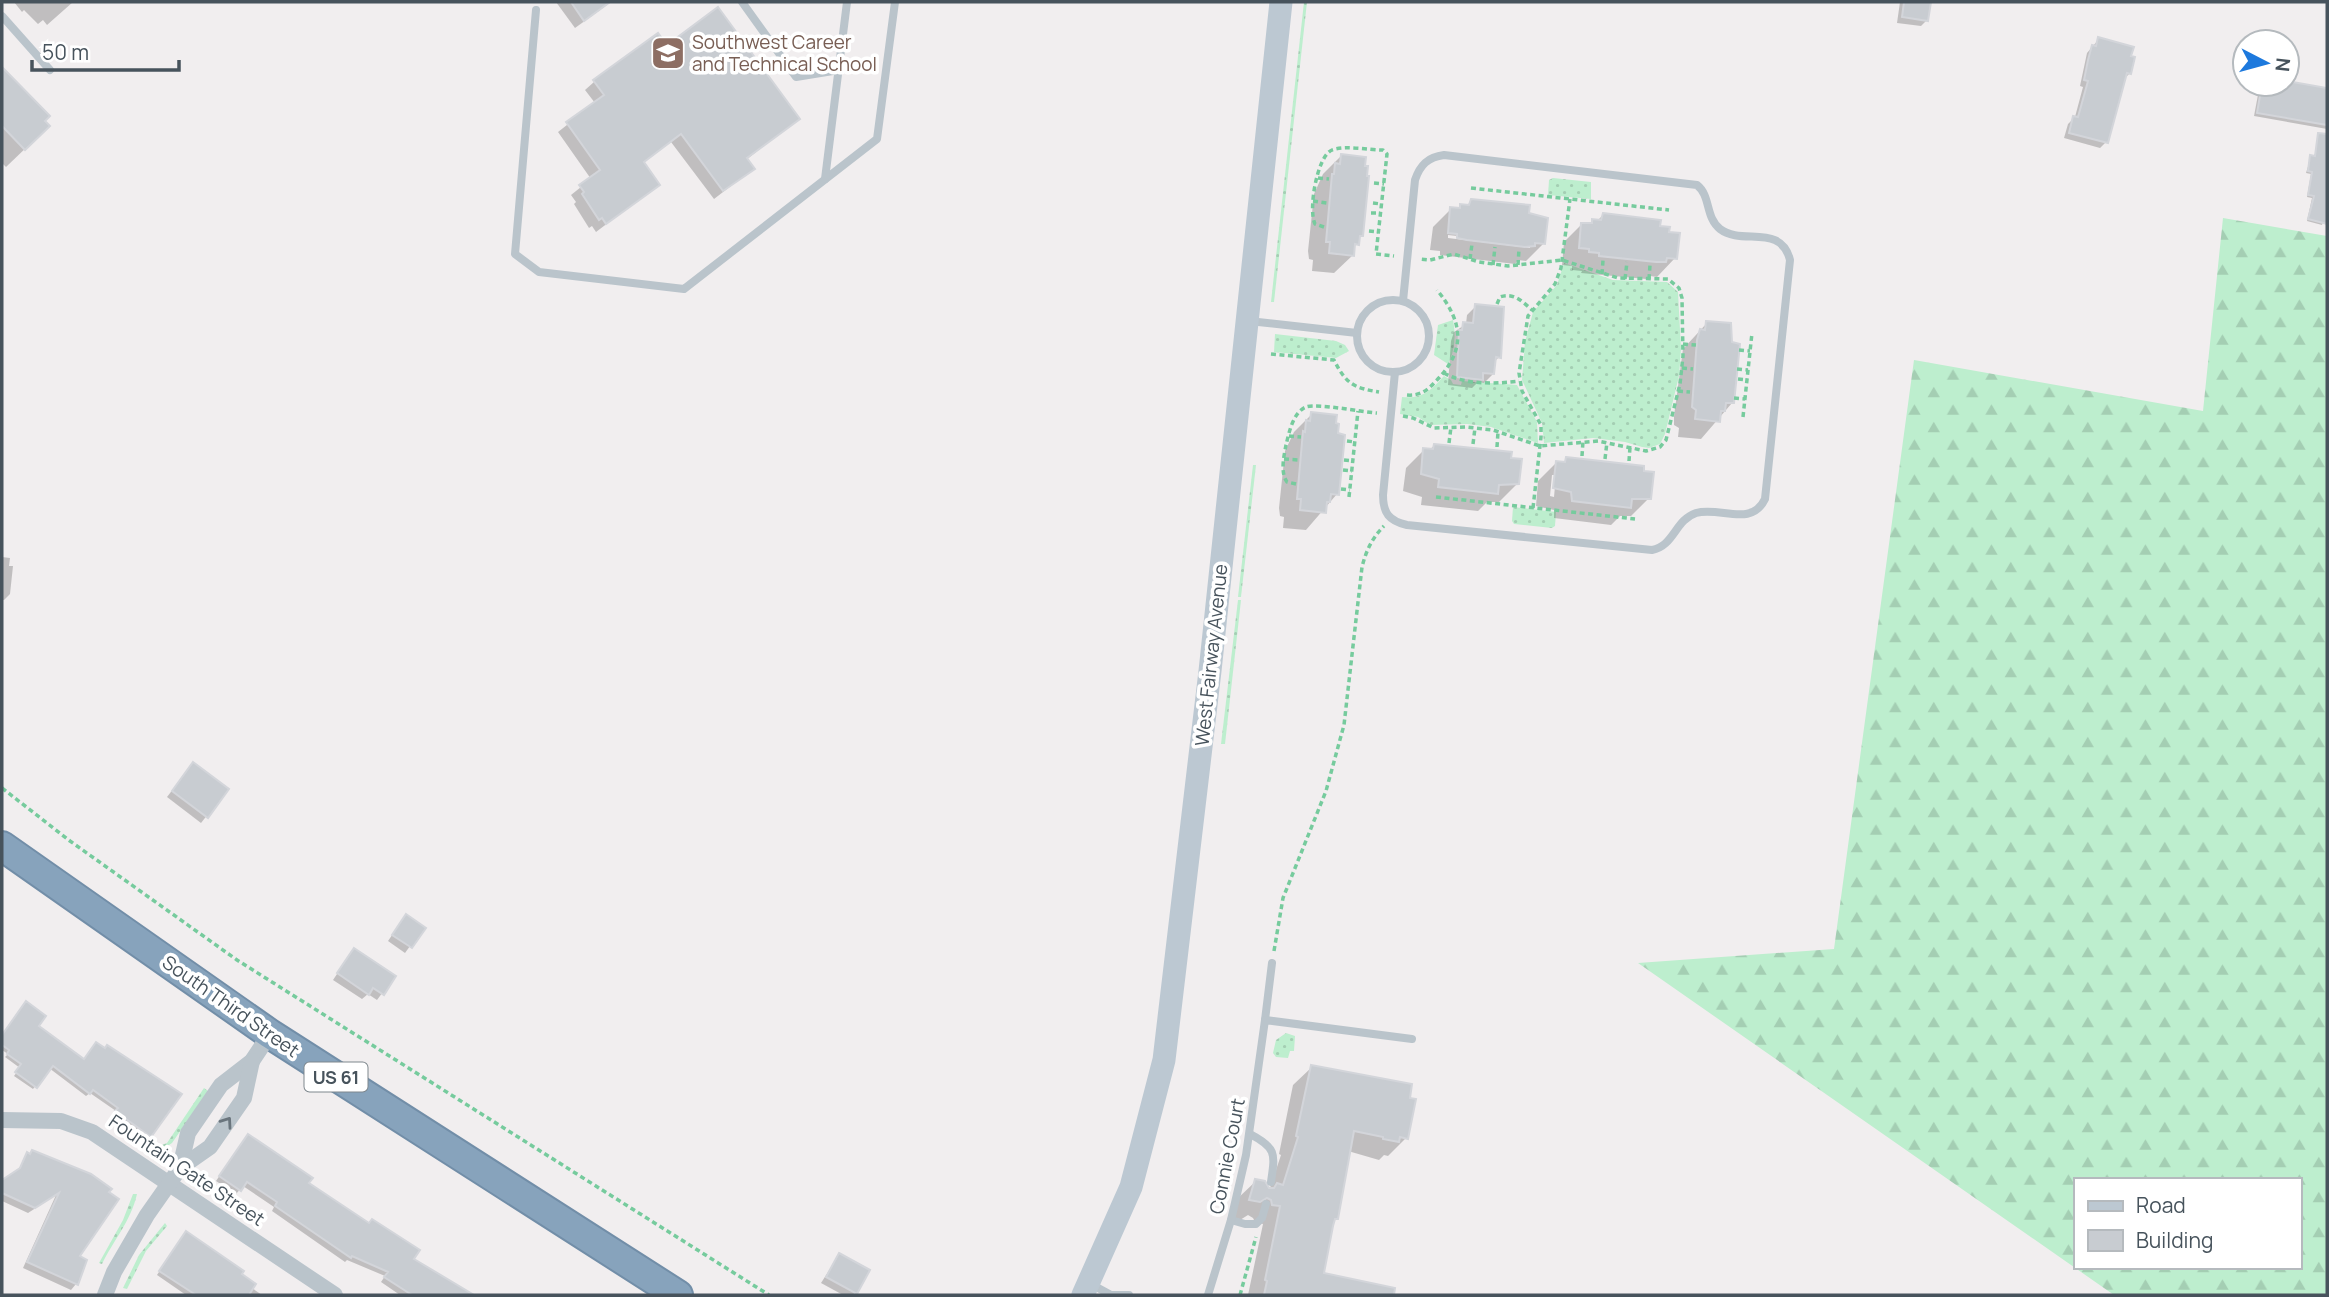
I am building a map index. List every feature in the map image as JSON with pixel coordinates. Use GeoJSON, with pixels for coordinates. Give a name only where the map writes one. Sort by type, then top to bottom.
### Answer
{"type":"FeatureCollection","features":[{"type":"Feature","properties":{"kind":"highway","name":"South Third Street"},"geometry":{"type":"LineString","coordinates":[[2,846],[270,1034],[678,1295]]}},
{"type":"Feature","properties":{"kind":"street","name":"West Fairway Avenue"},"geometry":{"type":"LineString","coordinates":[[1086,1289],[1131,1188],[1164,1060],[1210,671],[1282,2]]}},
{"type":"Feature","properties":{"kind":"street"},"geometry":{"type":"LineString","coordinates":[[105,1295],[128,1246],[180,1168],[188,1133],[221,1084],[252,1061],[270,1034]]}},
{"type":"Feature","properties":{"kind":"street"},"geometry":{"type":"LineString","coordinates":[[180,1168],[210,1147],[244,1098],[252,1061]]}},
{"type":"Feature","properties":{"kind":"street","name":"Fountain Gate Street"},"geometry":{"type":"LineString","coordinates":[[2,1120],[47,1120],[74,1124],[106,1140],[335,1295]]}},
{"type":"Feature","properties":{"kind":"lane"},"geometry":{"type":"LineString","coordinates":[[742,2],[796,77],[839,70]]}},
{"type":"Feature","properties":{"kind":"lane"},"geometry":{"type":"LineString","coordinates":[[825,179],[847,2]]}},
{"type":"Feature","properties":{"kind":"lane"},"geometry":{"type":"LineString","coordinates":[[536,10],[515,254],[539,272],[684,289],[877,139],[895,2]]}},
{"type":"Feature","properties":{"kind":"lane"},"geometry":{"type":"LineString","coordinates":[[2,16],[50,70]]}},
{"type":"Feature","properties":{"kind":"lane"},"geometry":{"type":"LineString","coordinates":[[1395,372],[1382,495],[1385,512],[1390,520],[1407,525],[1652,551],[1664,546],[1680,522],[1696,513],[1744,515],[1758,510],[1765,499],[1790,260],[1784,246],[1777,240],[1730,234],[1713,223],[1702,189],[1691,183],[1436,156],[1423,164],[1415,180],[1403,301]]}},
{"type":"Feature","properties":{"kind":"lane"},"geometry":{"type":"LineString","coordinates":[[1389,300],[1403,301],[1423,315],[1429,338],[1424,355],[1416,364],[1395,372],[1383,371],[1368,362],[1360,348],[1357,333],[1363,317],[1374,306],[1389,300]]}},
{"type":"Feature","properties":{"kind":"lane"},"geometry":{"type":"LineString","coordinates":[[1246,321],[1357,333]]}},
{"type":"Feature","properties":{"kind":"lane","name":"Connie Court"},"geometry":{"type":"LineString","coordinates":[[1208,1295],[1231,1220],[1250,1134],[1272,963]]}},
{"type":"Feature","properties":{"kind":"lane"},"geometry":{"type":"LineString","coordinates":[[1265,1020],[1412,1039]]}},
{"type":"Feature","properties":{"kind":"lane"},"geometry":{"type":"LineString","coordinates":[[1250,1134],[1266,1143],[1272,1150],[1274,1159],[1271,1182]]}},
{"type":"Feature","properties":{"kind":"lane"},"geometry":{"type":"LineString","coordinates":[[1231,1220],[1256,1224],[1262,1218],[1266,1204]]}},
{"type":"Feature","properties":{"kind":"lane"},"geometry":{"type":"LineString","coordinates":[[1086,1289],[1111,1295],[1129,1295]]}},
{"type":"Feature","properties":{"kind":"path"},"geometry":{"type":"LineString","coordinates":[[1324,227],[1315,224],[1312,219],[1317,178],[1325,156],[1331,150],[1383,150],[1387,154],[1376,254],[1394,256]]}},
{"type":"Feature","properties":{"kind":"path"},"geometry":{"type":"LineString","coordinates":[[1317,178],[1329,179]]}},
{"type":"Feature","properties":{"kind":"path"},"geometry":{"type":"LineString","coordinates":[[1374,183],[1384,184]]}},
{"type":"Feature","properties":{"kind":"path"},"geometry":{"type":"LineString","coordinates":[[1471,188],[1669,210]]}},
{"type":"Feature","properties":{"kind":"path"},"geometry":{"type":"LineString","coordinates":[[1533,508],[1541,425],[1522,391],[1520,381],[1524,331],[1532,310],[1555,284],[1562,260],[1570,199]]}},
{"type":"Feature","properties":{"kind":"path"},"geometry":{"type":"LineString","coordinates":[[1313,201],[1327,203]]}},
{"type":"Feature","properties":{"kind":"path"},"geometry":{"type":"LineString","coordinates":[[1373,203],[1381,204]]}},
{"type":"Feature","properties":{"kind":"path"},"geometry":{"type":"LineString","coordinates":[[1371,213],[1381,213]]}},
{"type":"Feature","properties":{"kind":"path"},"geometry":{"type":"LineString","coordinates":[[1369,231],[1378,232]]}},
{"type":"Feature","properties":{"kind":"path"},"geometry":{"type":"LineString","coordinates":[[1470,259],[1472,244]]}},
{"type":"Feature","properties":{"kind":"path"},"geometry":{"type":"LineString","coordinates":[[1493,265],[1495,247]]}},
{"type":"Feature","properties":{"kind":"path"},"geometry":{"type":"LineString","coordinates":[[1517,265],[1519,249]]}},
{"type":"Feature","properties":{"kind":"path"},"geometry":{"type":"LineString","coordinates":[[1401,416],[1413,418],[1429,427],[1475,428],[1498,432],[1540,446],[1583,441],[1653,450],[1666,440],[1682,368],[1682,298],[1679,288],[1668,279],[1625,279],[1562,260],[1493,265],[1454,254],[1430,260],[1419,258]]}},
{"type":"Feature","properties":{"kind":"path"},"geometry":{"type":"LineString","coordinates":[[1602,274],[1604,260]]}},
{"type":"Feature","properties":{"kind":"path"},"geometry":{"type":"LineString","coordinates":[[1625,279],[1627,261]]}},
{"type":"Feature","properties":{"kind":"path"},"geometry":{"type":"LineString","coordinates":[[1648,279],[1650,265]]}},
{"type":"Feature","properties":{"kind":"path"},"geometry":{"type":"LineString","coordinates":[[1403,395],[1421,394],[1451,366],[1455,354],[1457,331],[1452,311],[1437,290]]}},
{"type":"Feature","properties":{"kind":"path"},"geometry":{"type":"LineString","coordinates":[[1497,304],[1500,298],[1509,295],[1524,302],[1532,310]]}},
{"type":"Feature","properties":{"kind":"path"},"geometry":{"type":"LineString","coordinates":[[1743,417],[1752,333]]}},
{"type":"Feature","properties":{"kind":"path"},"geometry":{"type":"LineString","coordinates":[[1683,344],[1696,345]]}},
{"type":"Feature","properties":{"kind":"path"},"geometry":{"type":"LineString","coordinates":[[1739,350],[1750,351]]}},
{"type":"Feature","properties":{"kind":"path"},"geometry":{"type":"LineString","coordinates":[[1271,354],[1334,360],[1340,372],[1355,387],[1379,392]]}},
{"type":"Feature","properties":{"kind":"path"},"geometry":{"type":"LineString","coordinates":[[1682,368],[1693,369]]}},
{"type":"Feature","properties":{"kind":"path"},"geometry":{"type":"LineString","coordinates":[[1737,369],[1748,370]]}},
{"type":"Feature","properties":{"kind":"path"},"geometry":{"type":"LineString","coordinates":[[1444,373],[1458,379],[1520,381]]}},
{"type":"Feature","properties":{"kind":"path"},"geometry":{"type":"LineString","coordinates":[[1738,379],[1747,380]]}},
{"type":"Feature","properties":{"kind":"path"},"geometry":{"type":"LineString","coordinates":[[1678,391],[1690,392]]}},
{"type":"Feature","properties":{"kind":"path"},"geometry":{"type":"LineString","coordinates":[[1734,398],[1745,399]]}},
{"type":"Feature","properties":{"kind":"path"},"geometry":{"type":"LineString","coordinates":[[1296,484],[1287,482],[1284,477],[1284,459],[1295,418],[1305,407],[1377,413]]}},
{"type":"Feature","properties":{"kind":"path"},"geometry":{"type":"LineString","coordinates":[[1349,497],[1358,411]]}},
{"type":"Feature","properties":{"kind":"path"},"geometry":{"type":"LineString","coordinates":[[1449,443],[1451,427]]}},
{"type":"Feature","properties":{"kind":"path"},"geometry":{"type":"LineString","coordinates":[[1473,444],[1475,428]]}},
{"type":"Feature","properties":{"kind":"path"},"geometry":{"type":"LineString","coordinates":[[1497,447],[1498,432]]}},
{"type":"Feature","properties":{"kind":"path"},"geometry":{"type":"LineString","coordinates":[[1289,436],[1301,437]]}},
{"type":"Feature","properties":{"kind":"path"},"geometry":{"type":"LineString","coordinates":[[1347,441],[1355,442]]}},
{"type":"Feature","properties":{"kind":"path"},"geometry":{"type":"LineString","coordinates":[[1582,456],[1583,441]]}},
{"type":"Feature","properties":{"kind":"path"},"geometry":{"type":"LineString","coordinates":[[1605,459],[1607,442]]}},
{"type":"Feature","properties":{"kind":"path"},"geometry":{"type":"LineString","coordinates":[[1629,461],[1630,447]]}},
{"type":"Feature","properties":{"kind":"path"},"geometry":{"type":"LineString","coordinates":[[1284,459],[1298,460]]}},
{"type":"Feature","properties":{"kind":"path"},"geometry":{"type":"LineString","coordinates":[[1344,460],[1353,461]]}},
{"type":"Feature","properties":{"kind":"path"},"geometry":{"type":"LineString","coordinates":[[1343,470],[1352,471]]}},
{"type":"Feature","properties":{"kind":"path"},"geometry":{"type":"LineString","coordinates":[[1341,489],[1350,490]]}},
{"type":"Feature","properties":{"kind":"path"},"geometry":{"type":"LineString","coordinates":[[1443,498],[1444,490]]}},
{"type":"Feature","properties":{"kind":"path"},"geometry":{"type":"LineString","coordinates":[[1462,500],[1463,491]]}},
{"type":"Feature","properties":{"kind":"path"},"geometry":{"type":"LineString","coordinates":[[1472,501],[1473,492]]}},
{"type":"Feature","properties":{"kind":"path"},"geometry":{"type":"LineString","coordinates":[[1491,503],[1492,494]]}},
{"type":"Feature","properties":{"kind":"path"},"geometry":{"type":"LineString","coordinates":[[1436,497],[1635,519]]}},
{"type":"Feature","properties":{"kind":"path"},"geometry":{"type":"LineString","coordinates":[[1575,512],[1576,503]]}},
{"type":"Feature","properties":{"kind":"path"},"geometry":{"type":"LineString","coordinates":[[1594,514],[1595,505]]}},
{"type":"Feature","properties":{"kind":"path"},"geometry":{"type":"LineString","coordinates":[[1604,515],[1605,506]]}},
{"type":"Feature","properties":{"kind":"path"},"geometry":{"type":"LineString","coordinates":[[1623,517],[1624,509]]}},
{"type":"Feature","properties":{"kind":"path"},"geometry":{"type":"LineString","coordinates":[[1272,963],[1283,898],[1326,791],[1345,725],[1365,552],[1375,535],[1390,520]]}},
{"type":"Feature","properties":{"kind":"path"},"geometry":{"type":"LineString","coordinates":[[2,788],[70,841],[237,960],[769,1295]]}},
{"type":"Feature","properties":{"kind":"path"},"geometry":{"type":"LineString","coordinates":[[1240,1295],[1256,1235],[1259,1235]]}},
{"type":"Feature","properties":{"kind":"green space"},"geometry":{"type":"Polygon","coordinates":[[[1304,2],[1307,2],[1274,302],[1271,302],[1304,2]]]}},
{"type":"Feature","properties":{"kind":"green space"},"geometry":{"type":"Polygon","coordinates":[[[1553,178],[1591,182],[1591,199],[1548,195],[1549,180],[1553,178]]]}},
{"type":"Feature","properties":{"kind":"green space"},"geometry":{"type":"Polygon","coordinates":[[[2223,218],[2327,236],[2327,1295],[2114,1295],[2077,1269],[2301,1269],[2301,1178],[2074,1178],[2074,1267],[1638,963],[1834,949],[1914,360],[2203,411],[2223,218]]]}},
{"type":"Feature","properties":{"kind":"green space"},"geometry":{"type":"Polygon","coordinates":[[[1564,263],[1613,280],[1667,282],[1678,292],[1681,349],[1679,376],[1665,434],[1660,444],[1649,448],[1593,438],[1544,443],[1542,423],[1522,380],[1525,342],[1533,312],[1557,285],[1564,263]]]}},
{"type":"Feature","properties":{"kind":"green space"},"geometry":{"type":"Polygon","coordinates":[[[1453,320],[1454,343],[1448,364],[1434,355],[1438,325],[1453,320]]]}},
{"type":"Feature","properties":{"kind":"green space"},"geometry":{"type":"Polygon","coordinates":[[[1275,334],[1336,341],[1345,345],[1349,351],[1336,358],[1274,352],[1275,334]]]}},
{"type":"Feature","properties":{"kind":"green space"},"geometry":{"type":"Polygon","coordinates":[[[1444,376],[1453,384],[1461,385],[1462,381],[1517,385],[1537,422],[1538,443],[1491,427],[1467,424],[1430,425],[1418,417],[1400,414],[1402,397],[1416,397],[1426,393],[1444,376]]]}},
{"type":"Feature","properties":{"kind":"green space"},"geometry":{"type":"Polygon","coordinates":[[[1253,465],[1256,465],[1241,597],[1238,597],[1253,465]]]}},
{"type":"Feature","properties":{"kind":"green space"},"geometry":{"type":"Polygon","coordinates":[[[1513,507],[1556,512],[1555,526],[1552,528],[1514,524],[1513,507]]]}},
{"type":"Feature","properties":{"kind":"green space"},"geometry":{"type":"Polygon","coordinates":[[[1238,600],[1241,600],[1225,744],[1221,744],[1238,600]]]}},
{"type":"Feature","properties":{"kind":"green space"},"geometry":{"type":"Polygon","coordinates":[[[1286,1033],[1295,1036],[1294,1051],[1290,1051],[1288,1058],[1276,1057],[1273,1053],[1276,1040],[1286,1033]]]}},
{"type":"Feature","properties":{"kind":"green space"},"geometry":{"type":"Polygon","coordinates":[[[204,1088],[208,1091],[172,1143],[163,1149],[162,1145],[167,1143],[204,1088]]]}},
{"type":"Feature","properties":{"kind":"green space"},"geometry":{"type":"Polygon","coordinates":[[[133,1194],[137,1194],[126,1222],[102,1264],[99,1263],[123,1220],[133,1194]]]}},
{"type":"Feature","properties":{"kind":"green space"},"geometry":{"type":"Polygon","coordinates":[[[165,1223],[167,1226],[146,1251],[127,1289],[123,1288],[139,1255],[165,1223]]]}},
{"type":"Feature","properties":{"kind":"building"},"geometry":{"type":"Polygon","coordinates":[[[571,2],[610,2],[584,21],[571,2]]]}},
{"type":"Feature","properties":{"kind":"building"},"geometry":{"type":"Polygon","coordinates":[[[1904,2],[1931,2],[1928,21],[1902,17],[1904,2]]]}},
{"type":"Feature","properties":{"kind":"building"},"geometry":{"type":"Polygon","coordinates":[[[718,7],[800,119],[747,158],[755,169],[723,191],[681,134],[644,162],[660,185],[606,224],[602,218],[599,220],[579,185],[600,170],[566,122],[604,95],[593,80],[658,33],[667,45],[718,7]]]}},
{"type":"Feature","properties":{"kind":"building"},"geometry":{"type":"Polygon","coordinates":[[[2098,37],[2134,47],[2131,56],[2135,57],[2131,74],[2127,73],[2108,143],[2069,133],[2073,116],[2078,117],[2088,81],[2084,80],[2088,60],[2092,45],[2096,46],[2098,37]]]}},
{"type":"Feature","properties":{"kind":"building"},"geometry":{"type":"Polygon","coordinates":[[[2,67],[50,116],[45,121],[50,126],[25,150],[2,126],[2,67]]]}},
{"type":"Feature","properties":{"kind":"building"},"geometry":{"type":"Polygon","coordinates":[[[2301,83],[2327,88],[2327,125],[2257,113],[2260,98],[2301,98],[2301,83]]]}},
{"type":"Feature","properties":{"kind":"building"},"geometry":{"type":"Polygon","coordinates":[[[2318,133],[2327,134],[2327,224],[2308,219],[2314,196],[2308,195],[2312,172],[2308,171],[2310,155],[2315,156],[2318,133]]]}},
{"type":"Feature","properties":{"kind":"building"},"geometry":{"type":"Polygon","coordinates":[[[1341,154],[1366,157],[1365,166],[1368,166],[1363,236],[1360,236],[1359,245],[1355,244],[1354,256],[1329,253],[1330,242],[1326,242],[1332,174],[1335,163],[1340,164],[1341,154]]]}},
{"type":"Feature","properties":{"kind":"building"},"geometry":{"type":"Polygon","coordinates":[[[1471,199],[1530,205],[1529,213],[1548,218],[1545,244],[1535,243],[1535,246],[1525,247],[1467,240],[1457,238],[1457,234],[1448,233],[1450,207],[1469,205],[1471,199]]]}},
{"type":"Feature","properties":{"kind":"building"},"geometry":{"type":"Polygon","coordinates":[[[1603,213],[1661,220],[1660,226],[1670,227],[1669,232],[1680,233],[1677,259],[1667,258],[1666,262],[1656,262],[1599,256],[1599,253],[1589,252],[1589,249],[1579,248],[1581,223],[1592,223],[1592,219],[1601,220],[1603,213]]]}},
{"type":"Feature","properties":{"kind":"building"},"geometry":{"type":"Polygon","coordinates":[[[1475,304],[1504,307],[1501,358],[1496,357],[1494,374],[1483,373],[1483,380],[1457,377],[1459,330],[1462,330],[1463,322],[1473,323],[1475,304]]]}},
{"type":"Feature","properties":{"kind":"building"},"geometry":{"type":"Polygon","coordinates":[[[1706,321],[1731,323],[1732,342],[1740,344],[1734,403],[1726,403],[1725,411],[1721,411],[1720,422],[1695,419],[1696,410],[1692,407],[1697,340],[1700,329],[1705,330],[1706,321]]]}},
{"type":"Feature","properties":{"kind":"building"},"geometry":{"type":"Polygon","coordinates":[[[1311,412],[1337,415],[1338,433],[1345,435],[1339,495],[1331,494],[1326,513],[1300,510],[1301,499],[1297,499],[1303,431],[1305,432],[1306,420],[1310,421],[1311,412]]]}},
{"type":"Feature","properties":{"kind":"building"},"geometry":{"type":"Polygon","coordinates":[[[1434,444],[1512,452],[1511,458],[1522,459],[1519,484],[1499,485],[1498,494],[1438,487],[1439,479],[1421,474],[1423,448],[1433,449],[1434,444]]]}},
{"type":"Feature","properties":{"kind":"building"},"geometry":{"type":"Polygon","coordinates":[[[1566,457],[1644,466],[1644,471],[1654,472],[1651,499],[1632,499],[1631,508],[1572,501],[1571,492],[1553,488],[1556,461],[1565,462],[1566,457]]]}},
{"type":"Feature","properties":{"kind":"building"},"geometry":{"type":"Polygon","coordinates":[[[193,762],[229,789],[208,818],[172,791],[193,762]]]}},
{"type":"Feature","properties":{"kind":"building"},"geometry":{"type":"Polygon","coordinates":[[[406,914],[426,928],[412,948],[392,935],[406,914]]]}},
{"type":"Feature","properties":{"kind":"building"},"geometry":{"type":"Polygon","coordinates":[[[354,948],[396,976],[384,995],[373,988],[369,995],[337,973],[354,948]]]}},
{"type":"Feature","properties":{"kind":"building"},"geometry":{"type":"Polygon","coordinates":[[[26,1001],[46,1016],[39,1026],[84,1059],[96,1042],[105,1048],[107,1045],[182,1094],[151,1137],[115,1111],[118,1108],[93,1090],[90,1094],[53,1066],[37,1088],[15,1072],[21,1064],[7,1054],[9,1050],[2,1045],[2,1035],[26,1001]]]}},
{"type":"Feature","properties":{"kind":"building"},"geometry":{"type":"Polygon","coordinates":[[[1311,1065],[1412,1084],[1410,1098],[1416,1099],[1408,1139],[1400,1137],[1399,1142],[1354,1131],[1338,1219],[1335,1219],[1333,1226],[1324,1273],[1395,1288],[1394,1295],[1264,1295],[1280,1206],[1272,1205],[1267,1198],[1260,1202],[1249,1200],[1255,1179],[1265,1181],[1269,1188],[1274,1188],[1277,1183],[1283,1185],[1298,1137],[1296,1136],[1311,1065]]]}},
{"type":"Feature","properties":{"kind":"building"},"geometry":{"type":"Polygon","coordinates":[[[248,1134],[313,1178],[309,1183],[369,1223],[372,1219],[420,1250],[414,1259],[474,1295],[412,1295],[384,1277],[388,1272],[352,1256],[351,1258],[275,1206],[277,1202],[247,1182],[241,1191],[219,1176],[248,1134]]]}},
{"type":"Feature","properties":{"kind":"building"},"geometry":{"type":"Polygon","coordinates":[[[32,1150],[91,1174],[112,1189],[109,1192],[119,1199],[80,1256],[87,1260],[78,1285],[27,1262],[59,1193],[35,1208],[2,1193],[2,1180],[20,1168],[27,1152],[30,1154],[32,1150]]]}},
{"type":"Feature","properties":{"kind":"building"},"geometry":{"type":"Polygon","coordinates":[[[186,1231],[244,1271],[242,1274],[256,1284],[249,1295],[196,1295],[159,1271],[186,1231]]]}},
{"type":"Feature","properties":{"kind":"building"},"geometry":{"type":"Polygon","coordinates":[[[839,1253],[870,1270],[857,1294],[826,1277],[839,1253]]]}},
{"type":"Feature","properties":{"kind":"place","name":"Southwest Career and Technical School"},"geometry":{"type":"Point","coordinates":[668,53]}}]}
